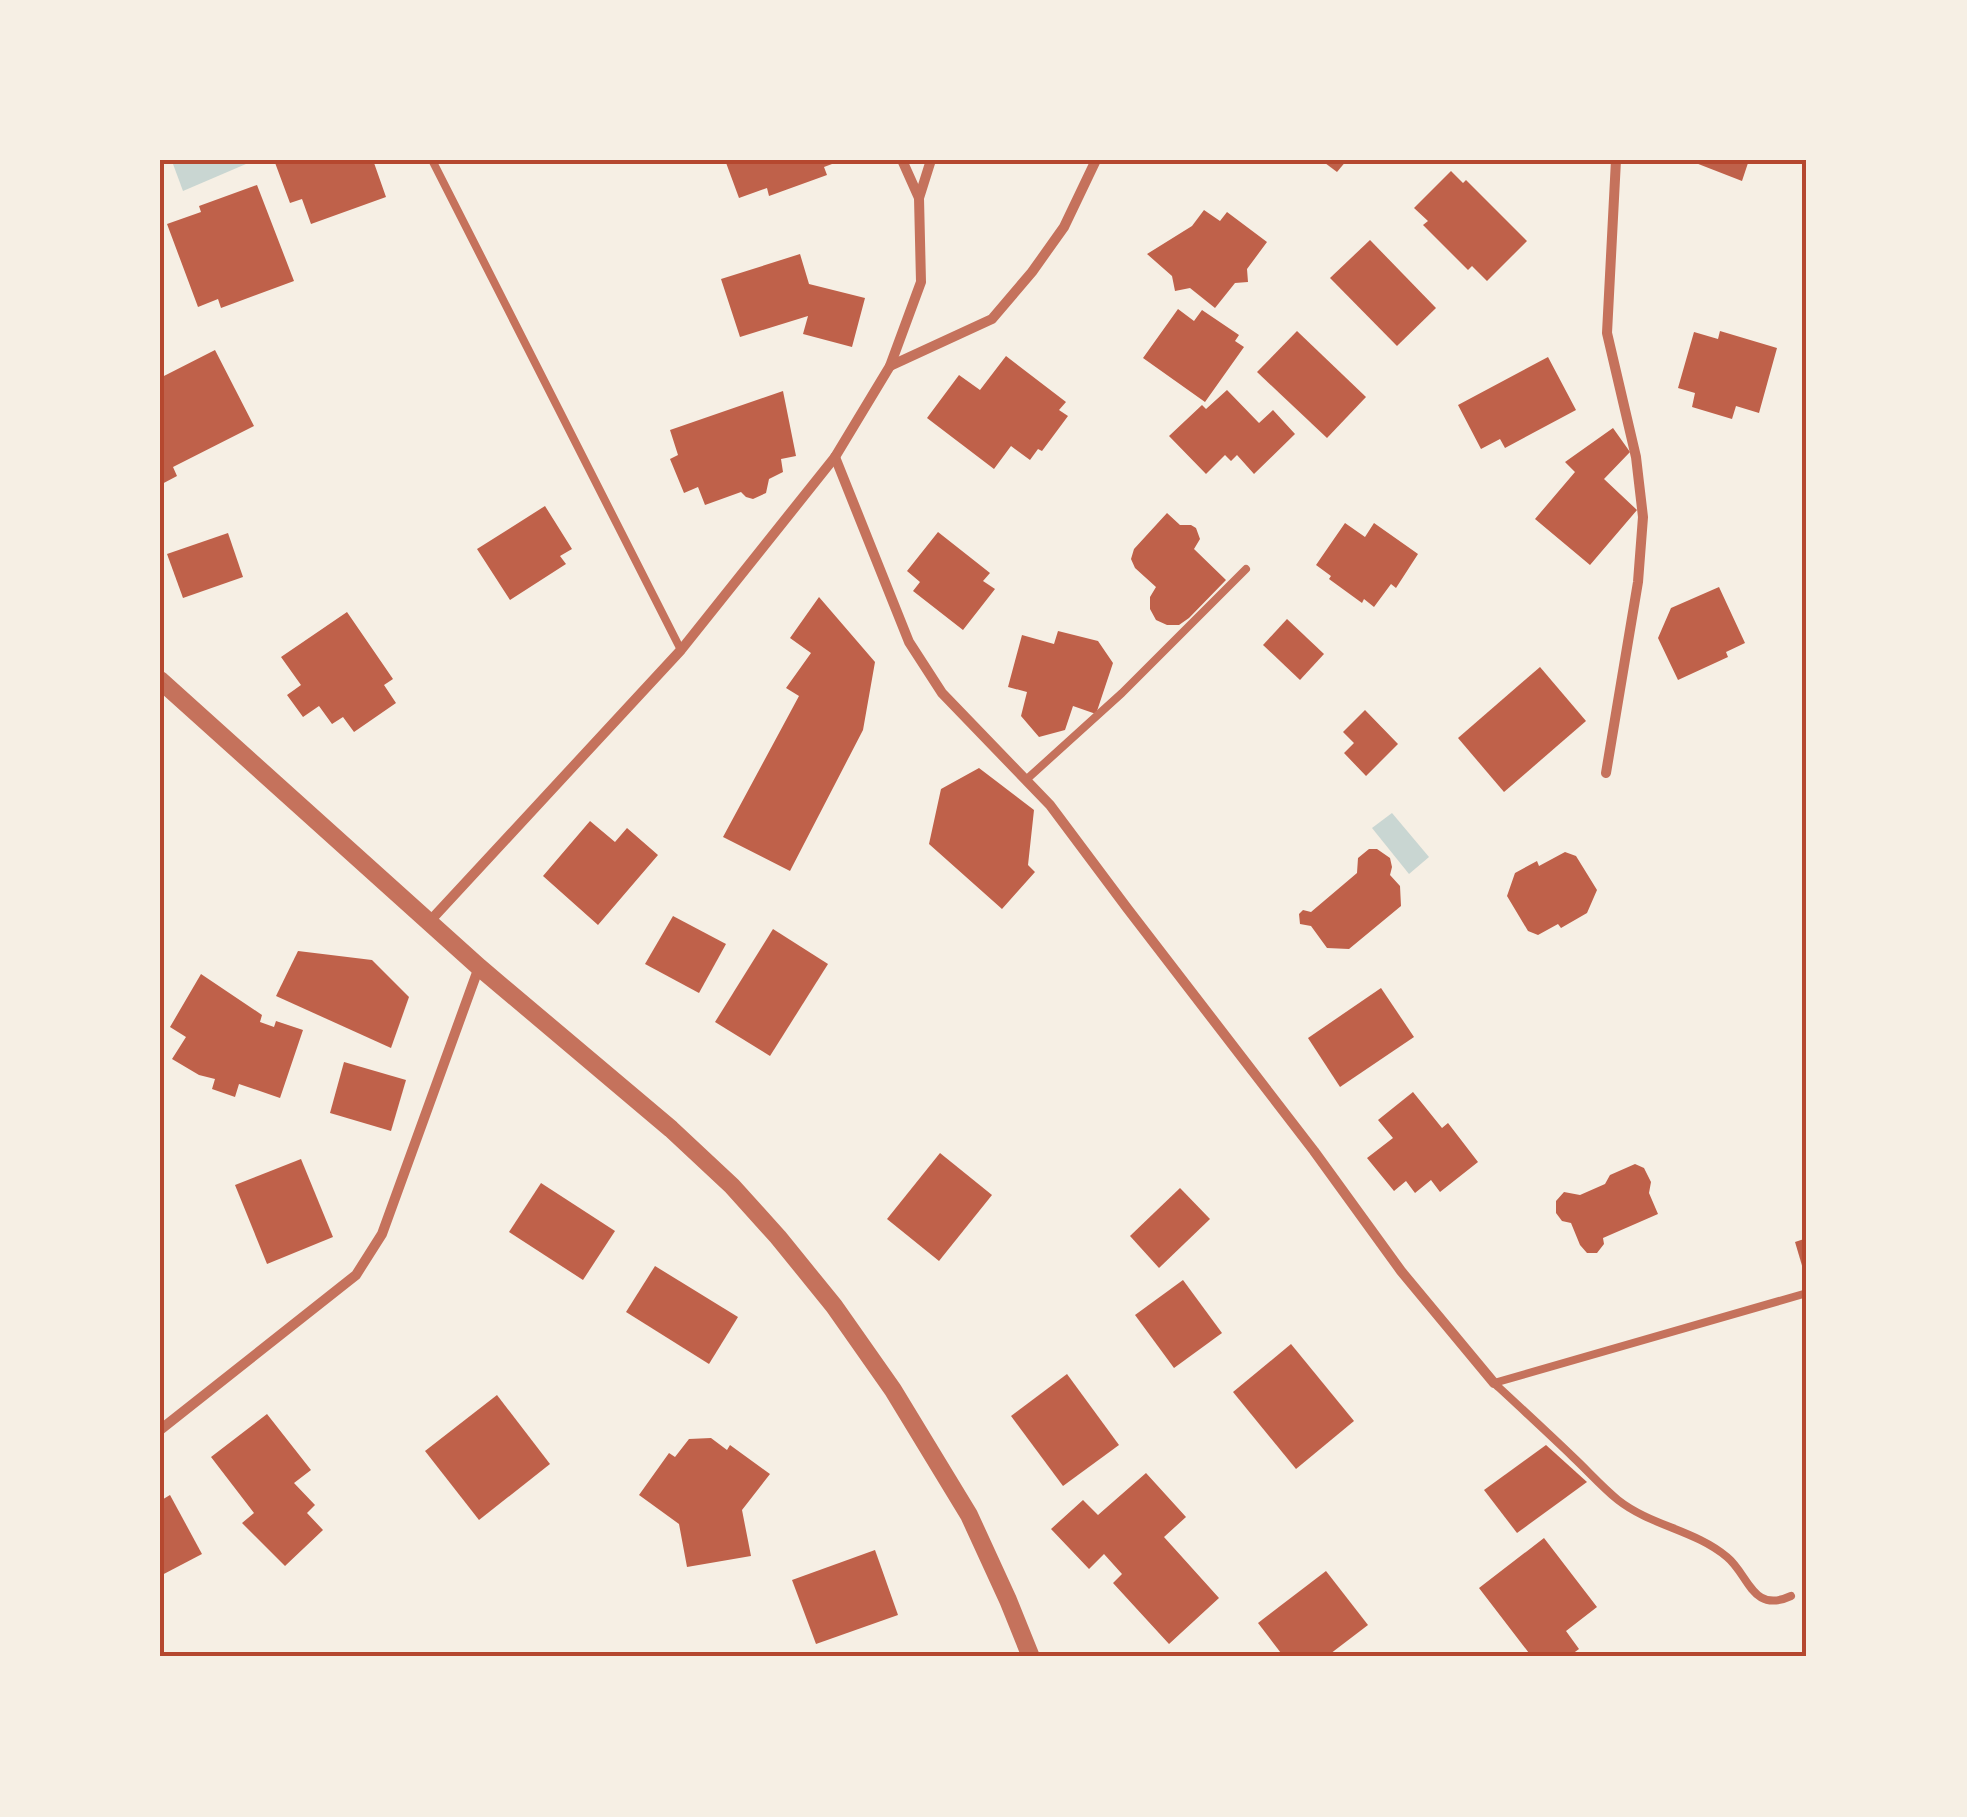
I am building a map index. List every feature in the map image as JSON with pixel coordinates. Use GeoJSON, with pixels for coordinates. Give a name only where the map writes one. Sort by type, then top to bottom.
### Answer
{"type":"FeatureCollection","features":[{"type":"Feature","properties":{"kind":"street"},"geometry":{"type":"LineString","coordinates":[[902,160],[919,198]]}},
{"type":"Feature","properties":{"kind":"street"},"geometry":{"type":"LineString","coordinates":[[430,921],[681,650],[835,457],[890,366],[921,282],[919,198],[931,160]]}},
{"type":"Feature","properties":{"kind":"street"},"geometry":{"type":"LineString","coordinates":[[890,366],[992,319],[1064,227],[1096,160]]}},
{"type":"Feature","properties":{"kind":"street"},"geometry":{"type":"LineString","coordinates":[[1606,773],[1638,582],[1643,517],[1636,457],[1607,333],[1616,160]]}},
{"type":"Feature","properties":{"kind":"street"},"geometry":{"type":"LineString","coordinates":[[835,457],[909,642],[942,693],[1050,804],[1314,1150],[1401,1271],[1494,1383]]}},
{"type":"Feature","properties":{"kind":"street"},"geometry":{"type":"LineString","coordinates":[[160,680],[732,1186],[812,1278],[893,1390],[969,1515],[1031,1657]]}},
{"type":"Feature","properties":{"kind":"street"},"geometry":{"type":"LineString","coordinates":[[160,1430],[356,1275],[382,1234],[480,967]]}},
{"type":"Feature","properties":{"kind":"lane"},"geometry":{"type":"LineString","coordinates":[[432,160],[681,650]]}},
{"type":"Feature","properties":{"kind":"lane"},"geometry":{"type":"LineString","coordinates":[[1026,780],[1122,694],[1246,569]]}},
{"type":"Feature","properties":{"kind":"lane"},"geometry":{"type":"LineString","coordinates":[[1494,1383],[1807,1293]]}},
{"type":"Feature","properties":{"kind":"lane"},"geometry":{"type":"LineString","coordinates":[[1494,1383],[1620,1502],[1652,1520],[1696,1536],[1730,1558],[1751,1590],[1765,1600],[1791,1596]]}},
{"type":"Feature","properties":{"kind":"shaded area"},"geometry":{"type":"Polygon","coordinates":[[[183,160],[244,160],[246,164],[183,191],[173,164],[183,160]]]}},
{"type":"Feature","properties":{"kind":"shaded area"},"geometry":{"type":"Polygon","coordinates":[[[1392,813],[1429,857],[1409,874],[1372,828],[1392,813]]]}},
{"type":"Feature","properties":{"kind":"building"},"geometry":{"type":"Polygon","coordinates":[[[274,160],[373,160],[386,197],[311,224],[302,199],[290,203],[274,160]]]}},
{"type":"Feature","properties":{"kind":"building"},"geometry":{"type":"Polygon","coordinates":[[[725,160],[831,160],[832,164],[824,167],[827,175],[769,196],[767,188],[739,198],[725,160]]]}},
{"type":"Feature","properties":{"kind":"building"},"geometry":{"type":"Polygon","coordinates":[[[1321,160],[1347,160],[1337,172],[1321,160]]]}},
{"type":"Feature","properties":{"kind":"building"},"geometry":{"type":"Polygon","coordinates":[[[1688,160],[1749,160],[1742,181],[1688,160]]]}},
{"type":"Feature","properties":{"kind":"building"},"geometry":{"type":"Polygon","coordinates":[[[1451,171],[1463,183],[1466,180],[1527,241],[1487,281],[1472,266],[1468,270],[1423,225],[1428,221],[1414,208],[1451,171]]]}},
{"type":"Feature","properties":{"kind":"building"},"geometry":{"type":"Polygon","coordinates":[[[257,185],[294,281],[221,308],[218,299],[198,307],[167,224],[201,212],[199,206],[257,185]]]}},
{"type":"Feature","properties":{"kind":"building"},"geometry":{"type":"Polygon","coordinates":[[[1204,210],[1220,221],[1227,212],[1267,242],[1247,269],[1248,282],[1235,283],[1215,308],[1190,288],[1175,291],[1172,276],[1147,254],[1192,226],[1204,210]]]}},
{"type":"Feature","properties":{"kind":"building"},"geometry":{"type":"Polygon","coordinates":[[[1370,240],[1436,308],[1397,346],[1330,278],[1370,240]]]}},
{"type":"Feature","properties":{"kind":"building"},"geometry":{"type":"Polygon","coordinates":[[[800,254],[809,284],[865,298],[852,347],[803,334],[808,316],[740,337],[721,279],[800,254]]]}},
{"type":"Feature","properties":{"kind":"building"},"geometry":{"type":"Polygon","coordinates":[[[1178,309],[1194,321],[1202,310],[1239,335],[1235,341],[1244,347],[1205,402],[1143,358],[1178,309]]]}},
{"type":"Feature","properties":{"kind":"building"},"geometry":{"type":"Polygon","coordinates":[[[1297,331],[1366,397],[1327,438],[1257,372],[1297,331]]]}},
{"type":"Feature","properties":{"kind":"building"},"geometry":{"type":"Polygon","coordinates":[[[1720,331],[1777,348],[1759,413],[1736,406],[1732,419],[1692,407],[1695,393],[1678,388],[1694,332],[1718,339],[1720,331]]]}},
{"type":"Feature","properties":{"kind":"building"},"geometry":{"type":"Polygon","coordinates":[[[215,350],[254,426],[173,467],[177,476],[160,485],[160,378],[215,350]]]}},
{"type":"Feature","properties":{"kind":"building"},"geometry":{"type":"Polygon","coordinates":[[[1006,356],[1066,402],[1059,410],[1068,416],[1042,451],[1038,449],[1030,460],[1011,446],[994,469],[927,418],[959,375],[980,390],[1006,356]]]}},
{"type":"Feature","properties":{"kind":"building"},"geometry":{"type":"Polygon","coordinates":[[[1548,357],[1576,410],[1505,448],[1500,439],[1481,449],[1458,405],[1548,357]]]}},
{"type":"Feature","properties":{"kind":"building"},"geometry":{"type":"Polygon","coordinates":[[[1227,390],[1259,423],[1273,410],[1295,434],[1254,474],[1237,455],[1231,461],[1225,455],[1206,474],[1169,436],[1202,405],[1206,409],[1227,390]]]}},
{"type":"Feature","properties":{"kind":"building"},"geometry":{"type":"Polygon","coordinates":[[[783,391],[796,456],[781,459],[783,472],[769,479],[766,493],[753,499],[741,492],[705,505],[698,487],[684,493],[670,459],[678,455],[670,430],[783,391]]]}},
{"type":"Feature","properties":{"kind":"building"},"geometry":{"type":"Polygon","coordinates":[[[1613,428],[1630,452],[1604,479],[1637,510],[1590,565],[1535,519],[1575,472],[1565,462],[1613,428]]]}},
{"type":"Feature","properties":{"kind":"building"},"geometry":{"type":"Polygon","coordinates":[[[545,506],[572,549],[560,556],[566,564],[510,600],[477,549],[545,506]]]}},
{"type":"Feature","properties":{"kind":"building"},"geometry":{"type":"Polygon","coordinates":[[[1167,513],[1180,525],[1196,528],[1200,539],[1194,549],[1226,580],[1179,625],[1156,620],[1150,609],[1150,597],[1156,587],[1135,568],[1131,559],[1134,549],[1167,513]]]}},
{"type":"Feature","properties":{"kind":"building"},"geometry":{"type":"Polygon","coordinates":[[[1345,523],[1365,537],[1374,523],[1418,554],[1396,588],[1391,584],[1374,607],[1364,599],[1362,603],[1316,565],[1345,523]]]}},
{"type":"Feature","properties":{"kind":"building"},"geometry":{"type":"Polygon","coordinates":[[[938,532],[990,573],[983,581],[995,589],[963,630],[913,591],[920,582],[907,571],[938,532]]]}},
{"type":"Feature","properties":{"kind":"building"},"geometry":{"type":"Polygon","coordinates":[[[228,533],[243,577],[183,598],[167,554],[228,533]]]}},
{"type":"Feature","properties":{"kind":"building"},"geometry":{"type":"Polygon","coordinates":[[[1719,587],[1745,643],[1726,652],[1728,657],[1678,680],[1658,638],[1671,608],[1719,587]]]}},
{"type":"Feature","properties":{"kind":"building"},"geometry":{"type":"Polygon","coordinates":[[[819,597],[875,662],[863,730],[790,871],[723,837],[799,696],[786,688],[811,653],[790,638],[819,597]]]}},
{"type":"Feature","properties":{"kind":"building"},"geometry":{"type":"Polygon","coordinates":[[[347,612],[393,679],[384,685],[396,703],[354,732],[343,717],[332,724],[319,706],[303,717],[287,695],[301,685],[281,657],[347,612]]]}},
{"type":"Feature","properties":{"kind":"building"},"geometry":{"type":"Polygon","coordinates":[[[1287,619],[1324,654],[1300,680],[1263,645],[1287,619]]]}},
{"type":"Feature","properties":{"kind":"building"},"geometry":{"type":"Polygon","coordinates":[[[1058,631],[1098,641],[1113,663],[1096,714],[1073,706],[1065,730],[1039,737],[1021,716],[1027,692],[1008,687],[1022,635],[1054,644],[1058,631]]]}},
{"type":"Feature","properties":{"kind":"building"},"geometry":{"type":"Polygon","coordinates":[[[1540,667],[1586,721],[1504,792],[1458,738],[1540,667]]]}},
{"type":"Feature","properties":{"kind":"building"},"geometry":{"type":"Polygon","coordinates":[[[1365,710],[1398,744],[1366,776],[1344,753],[1354,743],[1343,732],[1365,710]]]}},
{"type":"Feature","properties":{"kind":"building"},"geometry":{"type":"Polygon","coordinates":[[[979,768],[1034,810],[1028,865],[1035,872],[1002,909],[929,844],[941,789],[979,768]]]}},
{"type":"Feature","properties":{"kind":"building"},"geometry":{"type":"Polygon","coordinates":[[[590,821],[615,842],[627,828],[658,855],[598,925],[543,876],[590,821]]]}},
{"type":"Feature","properties":{"kind":"building"},"geometry":{"type":"Polygon","coordinates":[[[1369,849],[1377,849],[1390,858],[1390,875],[1400,886],[1401,906],[1349,949],[1327,948],[1311,926],[1300,924],[1299,914],[1303,910],[1311,912],[1357,873],[1358,858],[1369,849]]]}},
{"type":"Feature","properties":{"kind":"building"},"geometry":{"type":"Polygon","coordinates":[[[1565,852],[1576,856],[1597,890],[1587,913],[1561,928],[1558,924],[1538,935],[1528,931],[1507,896],[1515,873],[1565,852]]]}},
{"type":"Feature","properties":{"kind":"building"},"geometry":{"type":"Polygon","coordinates":[[[673,916],[726,944],[699,993],[645,964],[673,916]]]}},
{"type":"Feature","properties":{"kind":"building"},"geometry":{"type":"Polygon","coordinates":[[[773,929],[828,964],[770,1056],[715,1022],[773,929]]]}},
{"type":"Feature","properties":{"kind":"building"},"geometry":{"type":"Polygon","coordinates":[[[298,951],[372,960],[409,997],[391,1048],[276,996],[298,951]]]}},
{"type":"Feature","properties":{"kind":"building"},"geometry":{"type":"Polygon","coordinates":[[[201,974],[262,1015],[260,1022],[274,1027],[276,1021],[303,1030],[280,1098],[239,1084],[235,1097],[212,1089],[215,1079],[199,1075],[172,1059],[186,1037],[170,1027],[201,974]]]}},
{"type":"Feature","properties":{"kind":"building"},"geometry":{"type":"Polygon","coordinates":[[[1381,988],[1414,1037],[1340,1087],[1308,1038],[1381,988]]]}},
{"type":"Feature","properties":{"kind":"building"},"geometry":{"type":"Polygon","coordinates":[[[344,1062],[406,1080],[391,1131],[330,1113],[344,1062]]]}},
{"type":"Feature","properties":{"kind":"building"},"geometry":{"type":"Polygon","coordinates":[[[1413,1092],[1442,1128],[1448,1123],[1478,1162],[1440,1192],[1431,1180],[1415,1193],[1406,1181],[1394,1191],[1367,1158],[1393,1138],[1378,1120],[1413,1092]]]}},
{"type":"Feature","properties":{"kind":"building"},"geometry":{"type":"Polygon","coordinates":[[[940,1153],[992,1195],[939,1261],[887,1219],[940,1153]]]}},
{"type":"Feature","properties":{"kind":"building"},"geometry":{"type":"Polygon","coordinates":[[[301,1159],[333,1237],[267,1264],[235,1185],[301,1159]]]}},
{"type":"Feature","properties":{"kind":"building"},"geometry":{"type":"Polygon","coordinates":[[[1635,1164],[1644,1168],[1651,1182],[1649,1193],[1658,1214],[1603,1238],[1604,1244],[1597,1253],[1587,1253],[1571,1223],[1562,1221],[1556,1213],[1556,1201],[1564,1192],[1580,1195],[1605,1184],[1610,1175],[1635,1164]]]}},
{"type":"Feature","properties":{"kind":"building"},"geometry":{"type":"Polygon","coordinates":[[[541,1183],[615,1231],[583,1280],[509,1232],[541,1183]]]}},
{"type":"Feature","properties":{"kind":"building"},"geometry":{"type":"Polygon","coordinates":[[[1180,1188],[1210,1219],[1159,1268],[1130,1236],[1180,1188]]]}},
{"type":"Feature","properties":{"kind":"building"},"geometry":{"type":"Polygon","coordinates":[[[1807,1238],[1807,1279],[1806,1279],[1795,1242],[1807,1238]]]}},
{"type":"Feature","properties":{"kind":"building"},"geometry":{"type":"Polygon","coordinates":[[[655,1266],[738,1317],[709,1364],[626,1312],[655,1266]]]}},
{"type":"Feature","properties":{"kind":"building"},"geometry":{"type":"Polygon","coordinates":[[[1183,1280],[1222,1333],[1174,1368],[1135,1315],[1183,1280]]]}},
{"type":"Feature","properties":{"kind":"building"},"geometry":{"type":"Polygon","coordinates":[[[1291,1344],[1354,1421],[1296,1469],[1233,1392],[1291,1344]]]}},
{"type":"Feature","properties":{"kind":"building"},"geometry":{"type":"Polygon","coordinates":[[[1067,1374],[1119,1445],[1063,1486],[1011,1416],[1067,1374]]]}},
{"type":"Feature","properties":{"kind":"building"},"geometry":{"type":"Polygon","coordinates":[[[497,1395],[550,1464],[479,1520],[425,1451],[497,1395]]]}},
{"type":"Feature","properties":{"kind":"building"},"geometry":{"type":"Polygon","coordinates":[[[267,1414],[311,1470],[294,1483],[315,1505],[307,1513],[323,1530],[285,1566],[242,1523],[254,1513],[211,1457],[267,1414]]]}},
{"type":"Feature","properties":{"kind":"building"},"geometry":{"type":"Polygon","coordinates":[[[711,1438],[727,1450],[730,1445],[770,1474],[742,1510],[751,1556],[687,1567],[679,1524],[639,1495],[669,1453],[675,1457],[689,1439],[711,1438]]]}},
{"type":"Feature","properties":{"kind":"building"},"geometry":{"type":"Polygon","coordinates":[[[1546,1445],[1587,1482],[1517,1533],[1484,1490],[1546,1445]]]}},
{"type":"Feature","properties":{"kind":"building"},"geometry":{"type":"Polygon","coordinates":[[[1146,1473],[1186,1517],[1164,1537],[1219,1598],[1169,1644],[1113,1583],[1122,1574],[1104,1554],[1089,1569],[1051,1529],[1083,1500],[1098,1515],[1146,1473]]]}},
{"type":"Feature","properties":{"kind":"building"},"geometry":{"type":"Polygon","coordinates":[[[170,1495],[202,1554],[160,1576],[160,1501],[170,1495]]]}},
{"type":"Feature","properties":{"kind":"building"},"geometry":{"type":"Polygon","coordinates":[[[1544,1538],[1597,1607],[1566,1631],[1579,1649],[1568,1657],[1532,1657],[1479,1588],[1544,1538]]]}},
{"type":"Feature","properties":{"kind":"building"},"geometry":{"type":"Polygon","coordinates":[[[875,1550],[898,1615],[816,1644],[792,1580],[875,1550]]]}},
{"type":"Feature","properties":{"kind":"building"},"geometry":{"type":"Polygon","coordinates":[[[1326,1571],[1368,1625],[1326,1657],[1284,1657],[1258,1623],[1326,1571]]]}}]}
